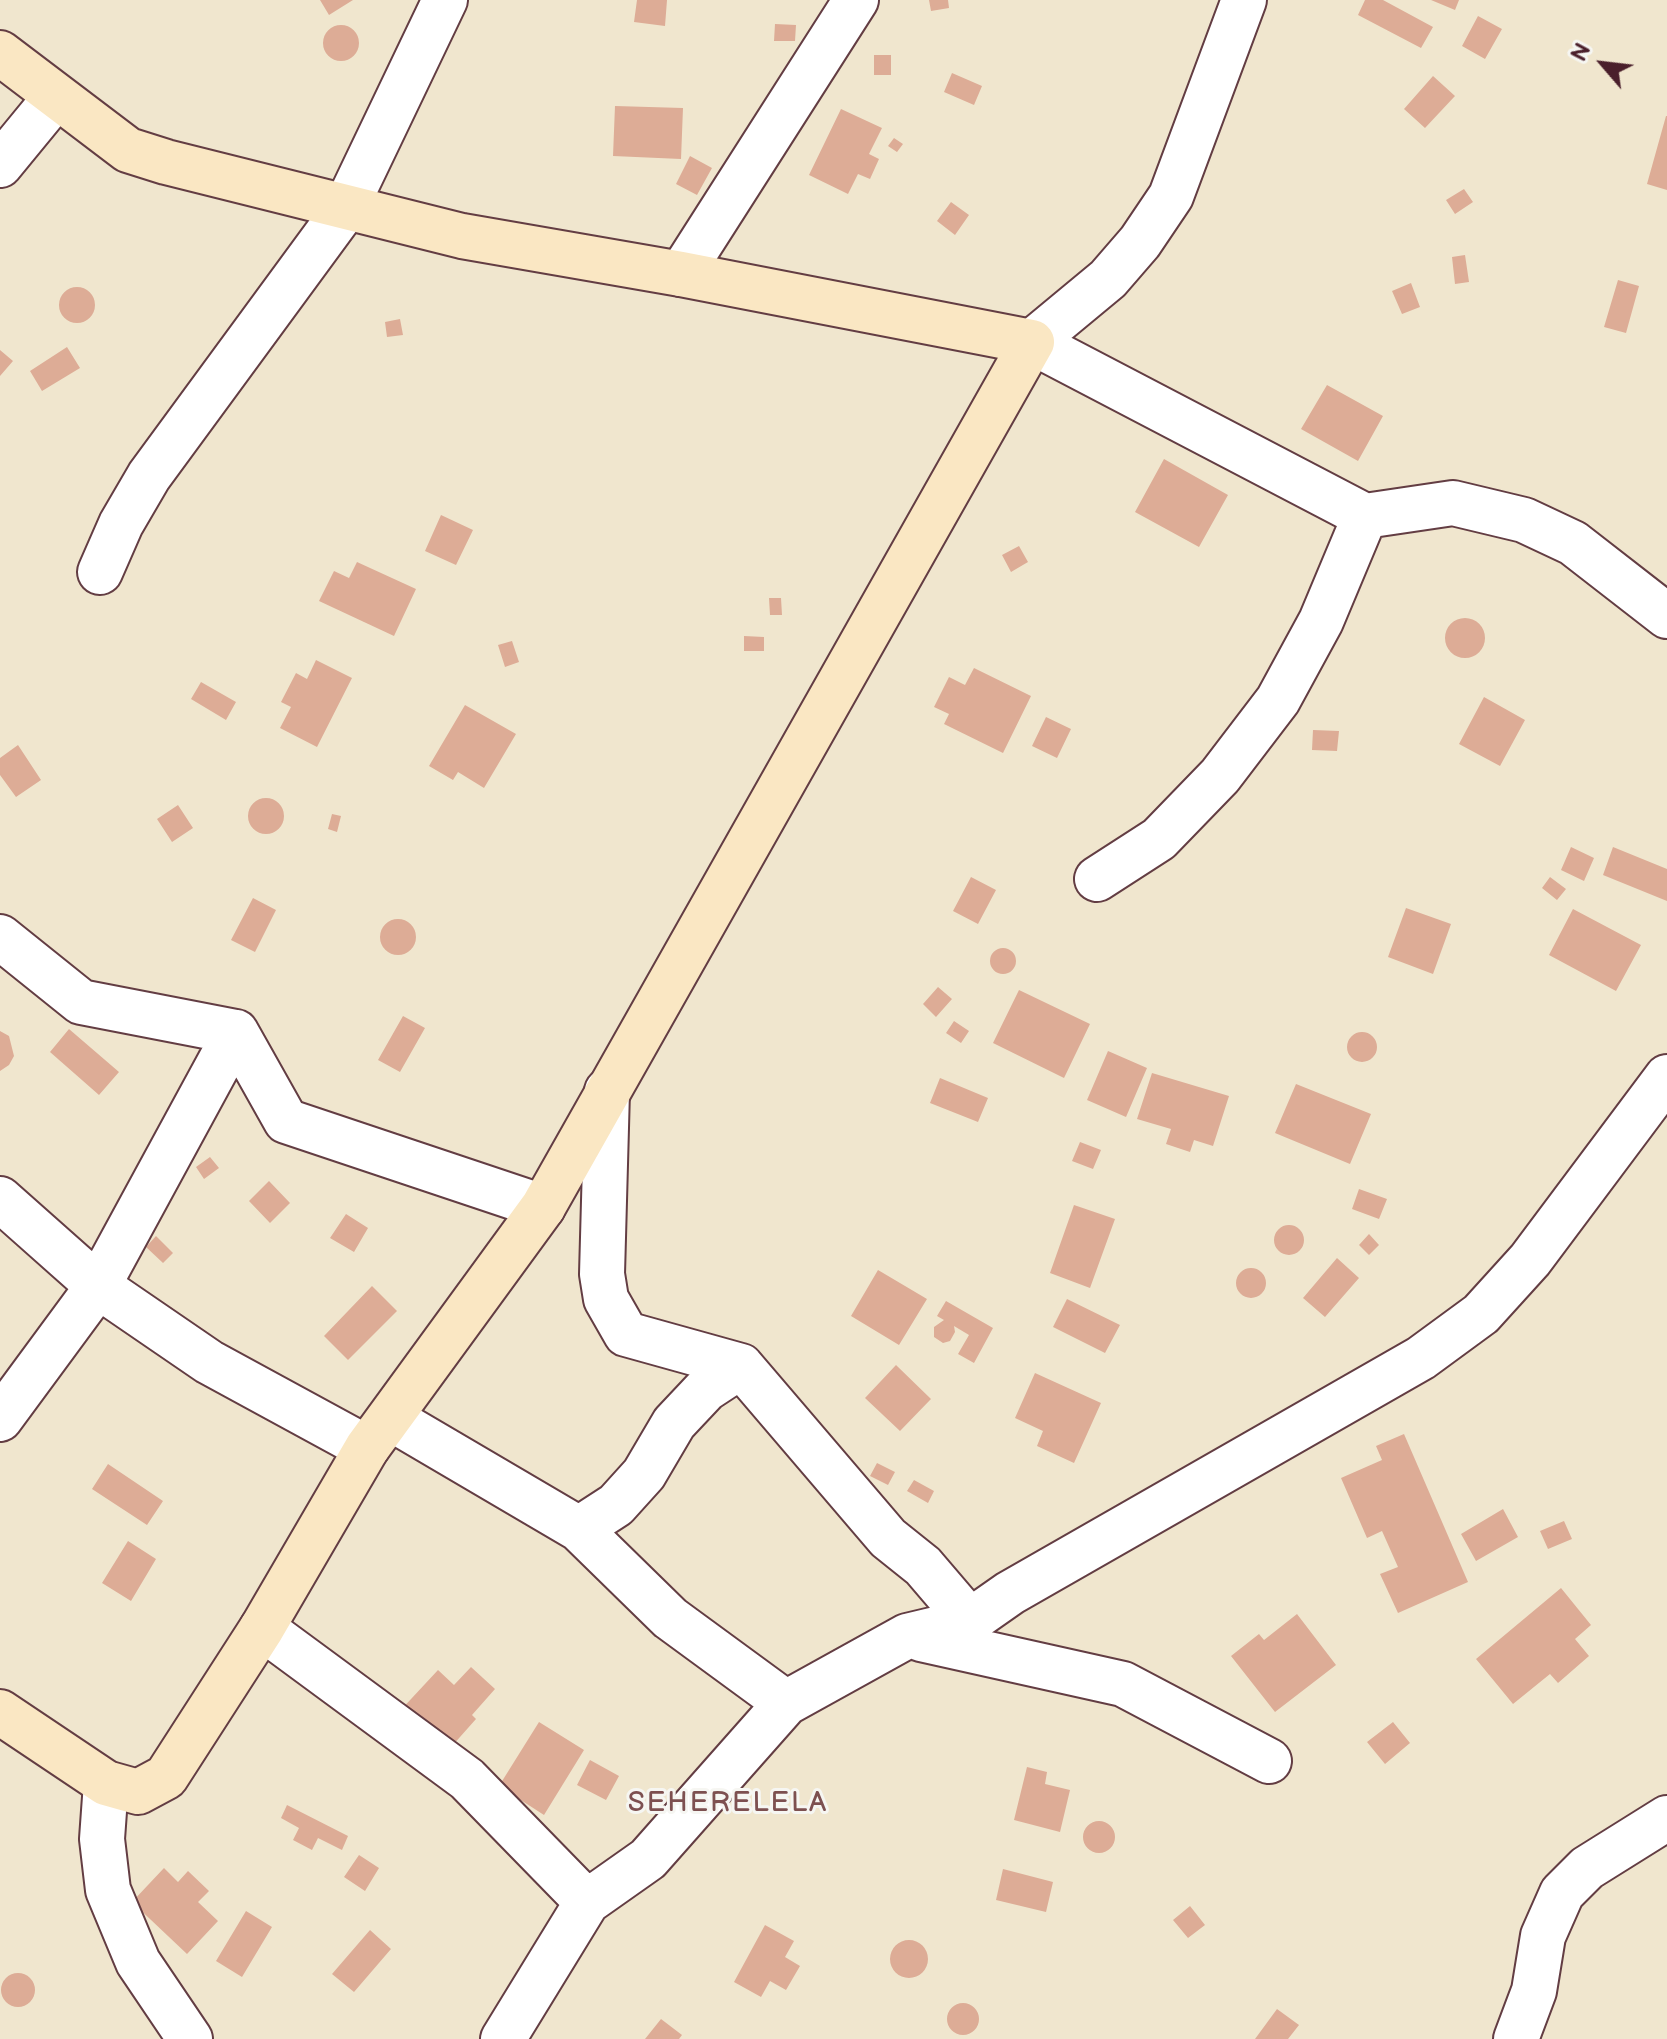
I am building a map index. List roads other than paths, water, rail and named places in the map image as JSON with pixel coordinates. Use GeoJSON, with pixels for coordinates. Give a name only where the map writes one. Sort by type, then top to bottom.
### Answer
{"type":"FeatureCollection","features":[{"type":"Feature","properties":{"kind":"street"},"geometry":{"type":"LineString","coordinates":[[100,572],[121,524],[149,476],[345,209],[445,0]]}},
{"type":"Feature","properties":{"kind":"street"},"geometry":{"type":"LineString","coordinates":[[681,274],[856,0]]}},
{"type":"Feature","properties":{"kind":"street"},"geometry":{"type":"LineString","coordinates":[[0,1712],[106,1783],[138,1792],[166,1777],[262,1628],[378,1433],[543,1207],[1032,342],[1108,279],[1140,242],[1171,196],[1244,0]]}},
{"type":"Feature","properties":{"kind":"street"},"geometry":{"type":"LineString","coordinates":[[0,53],[55,98],[128,150],[345,209],[462,236],[681,274],[1032,342],[1365,516],[1453,503],[1524,520],[1573,543],[1667,616]]}},
{"type":"Feature","properties":{"kind":"street"},"geometry":{"type":"LineString","coordinates":[[0,165],[55,98]]}},
{"type":"Feature","properties":{"kind":"street"},"geometry":{"type":"LineString","coordinates":[[1097,879],[1159,839],[1220,776],[1278,700],[1321,621],[1365,516]]}},
{"type":"Feature","properties":{"kind":"street"},"geometry":{"type":"LineString","coordinates":[[0,937],[81,1002],[236,1032],[286,1121],[543,1207]]}},
{"type":"Feature","properties":{"kind":"street"},"geometry":{"type":"LineString","coordinates":[[0,1419],[98,1286],[236,1032]]}},
{"type":"Feature","properties":{"kind":"street"},"geometry":{"type":"LineString","coordinates":[[503,2039],[587,1902],[648,1859],[786,1703],[907,1636],[970,1621],[1010,1593],[1421,1358],[1481,1314],[1530,1260],[1667,1077]]}},
{"type":"Feature","properties":{"kind":"street"},"geometry":{"type":"LineString","coordinates":[[607,1091],[602,1274],[612,1313],[626,1334],[741,1366],[888,1538],[923,1566],[970,1621]]}},
{"type":"Feature","properties":{"kind":"street"},"geometry":{"type":"LineString","coordinates":[[0,1199],[98,1286],[209,1362],[378,1433],[579,1529],[670,1618],[786,1703]]}},
{"type":"Feature","properties":{"kind":"street"},"geometry":{"type":"LineString","coordinates":[[579,1529],[616,1505],[644,1474],[674,1423],[706,1389],[741,1366]]}},
{"type":"Feature","properties":{"kind":"street"},"geometry":{"type":"LineString","coordinates":[[262,1628],[467,1779],[587,1902]]}},
{"type":"Feature","properties":{"kind":"street"},"geometry":{"type":"LineString","coordinates":[[907,1636],[1123,1684],[1269,1761]]}},
{"type":"Feature","properties":{"kind":"street"},"geometry":{"type":"LineString","coordinates":[[106,1783],[102,1839],[108,1890],[138,1962],[190,2039]]}},
{"type":"Feature","properties":{"kind":"street"},"geometry":{"type":"LineString","coordinates":[[1516,2039],[1534,1991],[1543,1936],[1562,1893],[1587,1868],[1667,1818]]}},
{"type":"Feature","properties":{"kind":"district","name":"SEHERELELA"},"geometry":{"type":"Point","coordinates":[728,1804]}}]}
